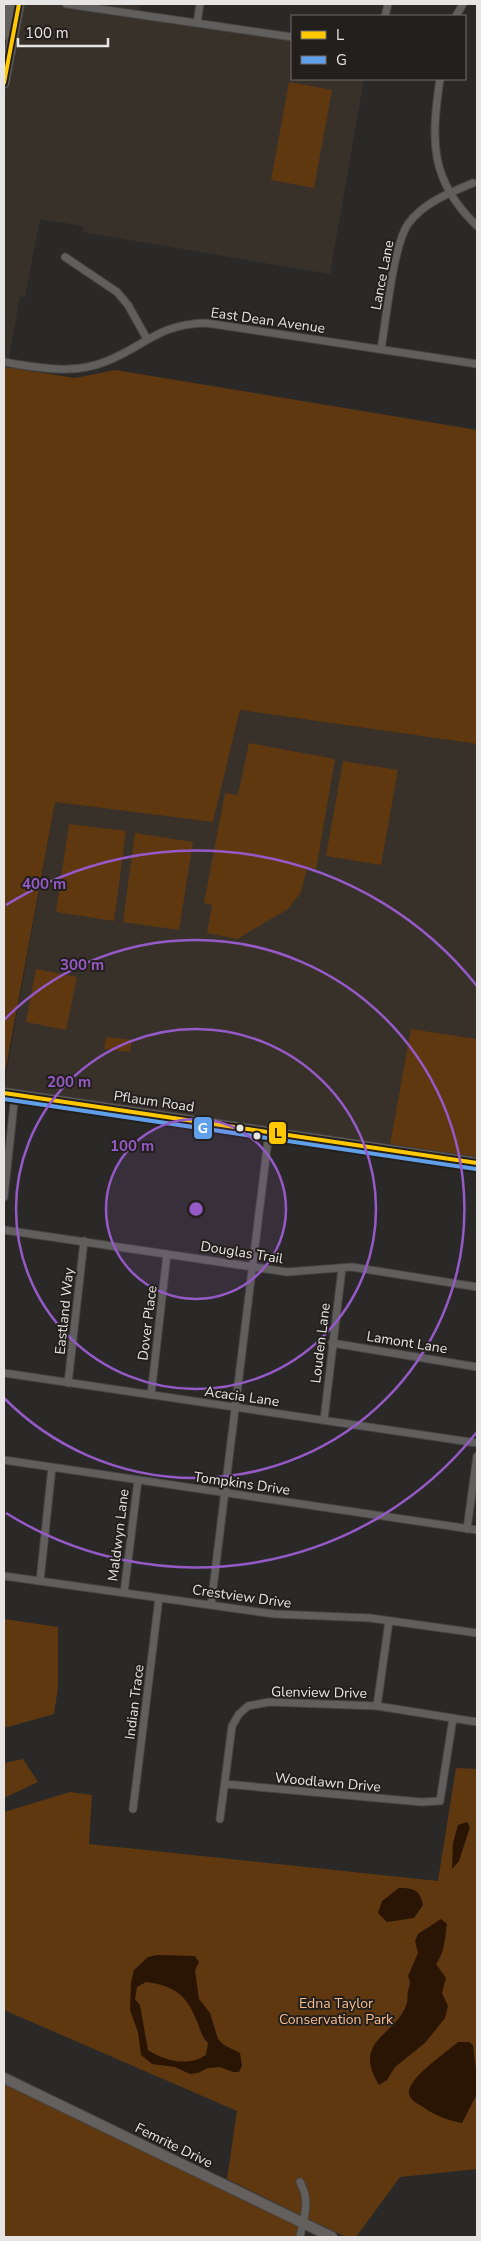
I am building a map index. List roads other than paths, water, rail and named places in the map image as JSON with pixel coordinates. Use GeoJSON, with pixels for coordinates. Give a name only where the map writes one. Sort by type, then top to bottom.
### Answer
{"type":"FeatureCollection","features":[{"type":"Feature","properties":{"kind":"street"},"geometry":{"type":"LineString","coordinates":[[4,36],[10,4]]}},
{"type":"Feature","properties":{"kind":"street"},"geometry":{"type":"LineString","coordinates":[[4,83],[19,4]]}},
{"type":"Feature","properties":{"kind":"street"},"geometry":{"type":"LineString","coordinates":[[66,4],[291,37]]}},
{"type":"Feature","properties":{"kind":"street"},"geometry":{"type":"LineString","coordinates":[[197,23],[200,4]]}},
{"type":"Feature","properties":{"kind":"street"},"geometry":{"type":"LineString","coordinates":[[457,15],[464,4]]}},
{"type":"Feature","properties":{"kind":"street"},"geometry":{"type":"LineString","coordinates":[[440,80],[434,121],[434,140],[439,168],[457,205],[477,226]]}},
{"type":"Feature","properties":{"kind":"street","name":"Lance Lane"},"geometry":{"type":"LineString","coordinates":[[381,349],[394,268],[405,229],[422,210],[450,193],[476,182]]}},
{"type":"Feature","properties":{"kind":"street"},"geometry":{"type":"LineString","coordinates":[[65,258],[117,292],[128,305],[147,339]]}},
{"type":"Feature","properties":{"kind":"street","name":"East Dean Avenue"},"geometry":{"type":"LineString","coordinates":[[4,362],[44,368],[80,369],[107,361],[160,331],[180,325],[206,323],[477,364]]}},
{"type":"Feature","properties":{"kind":"street","name":"Pflaum Road"},"geometry":{"type":"LineString","coordinates":[[4,1093],[477,1163]]}},
{"type":"Feature","properties":{"kind":"street"},"geometry":{"type":"LineString","coordinates":[[4,1197],[16,1094]]}},
{"type":"Feature","properties":{"kind":"street"},"geometry":{"type":"LineString","coordinates":[[211,1605],[269,1132]]}},
{"type":"Feature","properties":{"kind":"street","name":"Douglas Trail"},"geometry":{"type":"LineString","coordinates":[[4,1230],[287,1272],[342,1268],[477,1287]]}},
{"type":"Feature","properties":{"kind":"street","name":"Eastland Way"},"geometry":{"type":"LineString","coordinates":[[68,1383],[84,1242]]}},
{"type":"Feature","properties":{"kind":"street","name":"Dover Place"},"geometry":{"type":"LineString","coordinates":[[151,1395],[167,1254]]}},
{"type":"Feature","properties":{"kind":"street","name":"Louden Lane"},"geometry":{"type":"LineString","coordinates":[[324,1420],[342,1268]]}},
{"type":"Feature","properties":{"kind":"street","name":"Lamont Lane"},"geometry":{"type":"LineString","coordinates":[[332,1343],[477,1367]]}},
{"type":"Feature","properties":{"kind":"street","name":"Acacia Lane"},"geometry":{"type":"LineString","coordinates":[[4,1373],[477,1444]]}},
{"type":"Feature","properties":{"kind":"street"},"geometry":{"type":"LineString","coordinates":[[467,1529],[477,1456]]}},
{"type":"Feature","properties":{"kind":"street","name":"Tompkins Drive"},"geometry":{"type":"LineString","coordinates":[[4,1460],[477,1530]]}},
{"type":"Feature","properties":{"kind":"street"},"geometry":{"type":"LineString","coordinates":[[40,1581],[52,1467]]}},
{"type":"Feature","properties":{"kind":"street","name":"Maldwyn Lane"},"geometry":{"type":"LineString","coordinates":[[124,1593],[138,1480]]}},
{"type":"Feature","properties":{"kind":"street","name":"Crestview Drive"},"geometry":{"type":"LineString","coordinates":[[4,1576],[298,1617],[346,1617],[477,1633]]}},
{"type":"Feature","properties":{"kind":"street","name":"Indian Trace"},"geometry":{"type":"LineString","coordinates":[[133,1809],[159,1598]]}},
{"type":"Feature","properties":{"kind":"street"},"geometry":{"type":"LineString","coordinates":[[377,1706],[389,1621]]}},
{"type":"Feature","properties":{"kind":"street","name":"Glenview Drive"},"geometry":{"type":"LineString","coordinates":[[220,1819],[232,1726],[239,1714],[248,1706],[269,1702],[377,1706],[477,1722]]}},
{"type":"Feature","properties":{"kind":"street","name":"Woodlawn Drive"},"geometry":{"type":"LineString","coordinates":[[225,1784],[277,1790],[437,1802],[441,1800],[453,1718]]}},
{"type":"Feature","properties":{"kind":"street","name":"Femrite Drive"},"geometry":{"type":"LineString","coordinates":[[4,2078],[332,2237]]}},
{"type":"Feature","properties":{"kind":"street"},"geometry":{"type":"LineString","coordinates":[[300,2182],[307,2194],[300,2237]]}},
{"type":"Feature","properties":{"kind":"park label","name":"Edna Taylor Conservation Park"},"geometry":{"type":"Point","coordinates":[336,2012]}}]}
